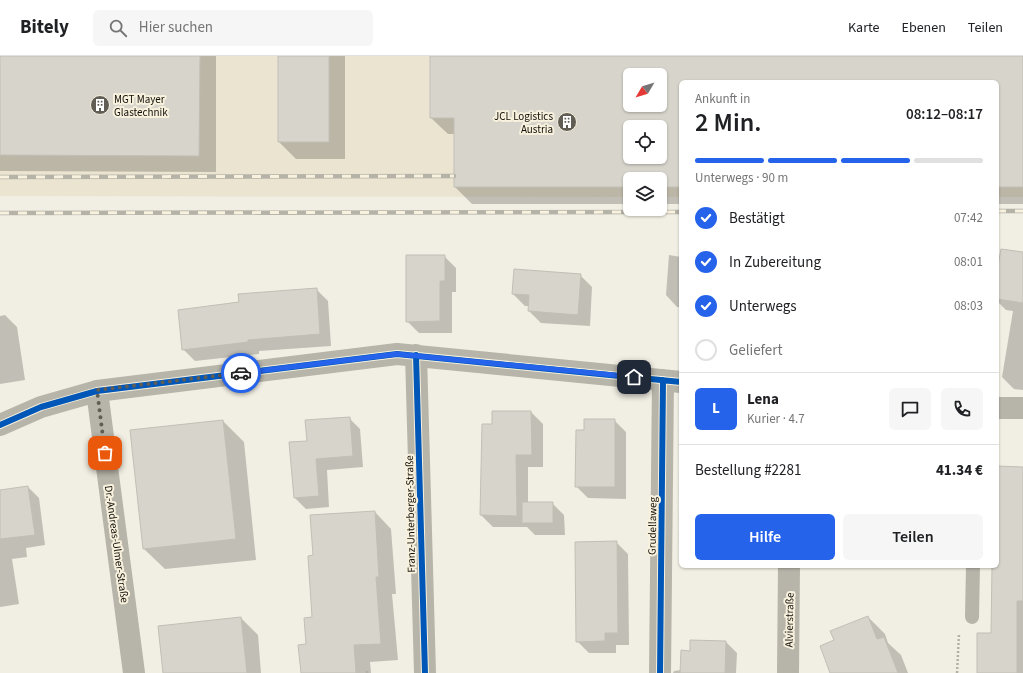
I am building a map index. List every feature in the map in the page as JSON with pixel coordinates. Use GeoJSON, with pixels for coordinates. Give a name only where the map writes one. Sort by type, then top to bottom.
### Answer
{"type":"FeatureCollection","features":[{"type":"Feature","properties":{"kind":"street"},"geometry":{"type":"LineString","coordinates":[[0,425],[41,407],[97,390],[397,354],[672,381]]}},
{"type":"Feature","properties":{"kind":"street","name":"Franz-Unterberger-Straße"},"geometry":{"type":"LineString","coordinates":[[416,355],[426,673]]}},
{"type":"Feature","properties":{"kind":"street","name":"Grudellaweg"},"geometry":{"type":"LineString","coordinates":[[660,673],[672,381]]}},
{"type":"Feature","properties":{"kind":"street","name":"Dr.-Andreas-Ulmer-Straße"},"geometry":{"type":"LineString","coordinates":[[97,390],[134,673]]}},
{"type":"Feature","properties":{"kind":"street"},"geometry":{"type":"LineString","coordinates":[[999,408],[1023,408]]}},
{"type":"Feature","properties":{"kind":"street","name":"Alvierstraße"},"geometry":{"type":"LineString","coordinates":[[788,673],[790,568]]}},
{"type":"Feature","properties":{"kind":"lane"},"geometry":{"type":"LineString","coordinates":[[972,617],[973,568]]}},
{"type":"Feature","properties":{"kind":"path"},"geometry":{"type":"LineString","coordinates":[[957,673],[960,618],[972,617]]}},
{"type":"Feature","properties":{"kind":"shaded area"},"geometry":{"type":"Polygon","coordinates":[[[0,56],[1023,56],[1023,197],[999,197],[999,80],[679,80],[679,197],[667,197],[667,172],[623,172],[623,197],[0,196],[0,56]]]}},
{"type":"Feature","properties":{"kind":"building","name":"MGT Mayer Glastechnik"},"geometry":{"type":"Polygon","coordinates":[[[0,56],[200,56],[199,156],[0,155],[0,56]]]}},
{"type":"Feature","properties":{"kind":"building"},"geometry":{"type":"Polygon","coordinates":[[[278,56],[329,56],[329,142],[278,142],[278,56]]]}},
{"type":"Feature","properties":{"kind":"building","name":"JCL Logistics Austria"},"geometry":{"type":"Polygon","coordinates":[[[430,56],[1023,56],[1023,187],[999,187],[999,80],[679,80],[679,187],[667,187],[667,172],[623,172],[623,187],[454,187],[454,118],[430,118],[430,56]]]}},
{"type":"Feature","properties":{"kind":"building"},"geometry":{"type":"Polygon","coordinates":[[[1001,249],[1023,252],[1023,303],[999,299],[999,260],[1001,249]]]}},
{"type":"Feature","properties":{"kind":"building"},"geometry":{"type":"Polygon","coordinates":[[[406,255],[445,255],[445,281],[440,281],[440,321],[406,322],[406,255]]]}},
{"type":"Feature","properties":{"kind":"building"},"geometry":{"type":"Polygon","coordinates":[[[514,269],[581,274],[578,315],[528,311],[529,295],[512,294],[514,269]]]}},
{"type":"Feature","properties":{"kind":"building"},"geometry":{"type":"Polygon","coordinates":[[[317,288],[320,334],[248,340],[248,342],[182,350],[178,310],[239,302],[238,294],[317,288]]]}},
{"type":"Feature","properties":{"kind":"building"},"geometry":{"type":"Polygon","coordinates":[[[492,411],[531,411],[532,455],[516,455],[517,516],[480,515],[482,424],[492,424],[492,411]]]}},
{"type":"Feature","properties":{"kind":"building"},"geometry":{"type":"Polygon","coordinates":[[[350,417],[353,456],[316,459],[319,496],[294,498],[289,442],[307,441],[305,420],[350,417]]]}},
{"type":"Feature","properties":{"kind":"building"},"geometry":{"type":"Polygon","coordinates":[[[584,419],[615,419],[615,487],[575,487],[576,430],[584,430],[584,419]]]}},
{"type":"Feature","properties":{"kind":"building"},"geometry":{"type":"Polygon","coordinates":[[[223,420],[236,539],[143,549],[130,430],[223,420]]]}},
{"type":"Feature","properties":{"kind":"building"},"geometry":{"type":"Polygon","coordinates":[[[999,466],[1023,467],[1023,601],[1017,601],[1017,673],[977,673],[977,633],[991,633],[992,568],[999,568],[999,466]]]}},
{"type":"Feature","properties":{"kind":"building"},"geometry":{"type":"Polygon","coordinates":[[[28,486],[35,535],[0,539],[0,490],[28,486]]]}},
{"type":"Feature","properties":{"kind":"building"},"geometry":{"type":"Polygon","coordinates":[[[522,502],[553,502],[553,523],[522,523],[522,502]]]}},
{"type":"Feature","properties":{"kind":"building"},"geometry":{"type":"Polygon","coordinates":[[[375,511],[379,577],[376,577],[381,644],[354,645],[356,673],[301,673],[298,645],[306,644],[304,618],[312,617],[308,556],[313,555],[310,515],[375,511]]]}},
{"type":"Feature","properties":{"kind":"building"},"geometry":{"type":"Polygon","coordinates":[[[617,541],[618,633],[605,633],[605,641],[576,642],[575,542],[617,541]]]}},
{"type":"Feature","properties":{"kind":"building"},"geometry":{"type":"Polygon","coordinates":[[[868,616],[877,639],[884,637],[898,673],[830,673],[820,646],[834,640],[830,631],[868,616]]]}},
{"type":"Feature","properties":{"kind":"building"},"geometry":{"type":"Polygon","coordinates":[[[241,617],[247,673],[163,673],[158,626],[241,617]]]}},
{"type":"Feature","properties":{"kind":"building"},"geometry":{"type":"Polygon","coordinates":[[[690,640],[726,641],[725,673],[680,673],[681,650],[690,651],[690,640]]]}},
{"type":"Feature","properties":{"kind":"railway"},"geometry":{"type":"LineString","coordinates":[[0,177],[454,176]]}},
{"type":"Feature","properties":{"kind":"railway"},"geometry":{"type":"LineString","coordinates":[[999,211],[1023,211]]}},
{"type":"Feature","properties":{"kind":"railway"},"geometry":{"type":"LineString","coordinates":[[0,213],[679,212]]}},
{"type":"Feature","properties":{"kind":"cycle path"},"geometry":{"type":"LineString","coordinates":[[0,425],[41,407],[97,391],[397,354],[679,382]]}},
{"type":"Feature","properties":{"kind":"cycle path"},"geometry":{"type":"LineString","coordinates":[[416,355],[425,673]]}},
{"type":"Feature","properties":{"kind":"cycle path"},"geometry":{"type":"LineString","coordinates":[[660,673],[663,380]]}},
{"type":"Feature","properties":{"kind":"way so far"},"geometry":{"type":"LineString","coordinates":[[105,453],[97,390],[241,373]]}},
{"type":"Feature","properties":{"kind":"place","name":"MGT Mayer Glastechnik"},"geometry":{"type":"Point","coordinates":[100,105]}},
{"type":"Feature","properties":{"kind":"place","name":"JCL Logistics Austria"},"geometry":{"type":"Point","coordinates":[567,122]}},
{"type":"Feature","properties":{"kind":"route"},"geometry":{"type":"LineString","coordinates":[[241,373],[397,354],[634,377]]}}]}
